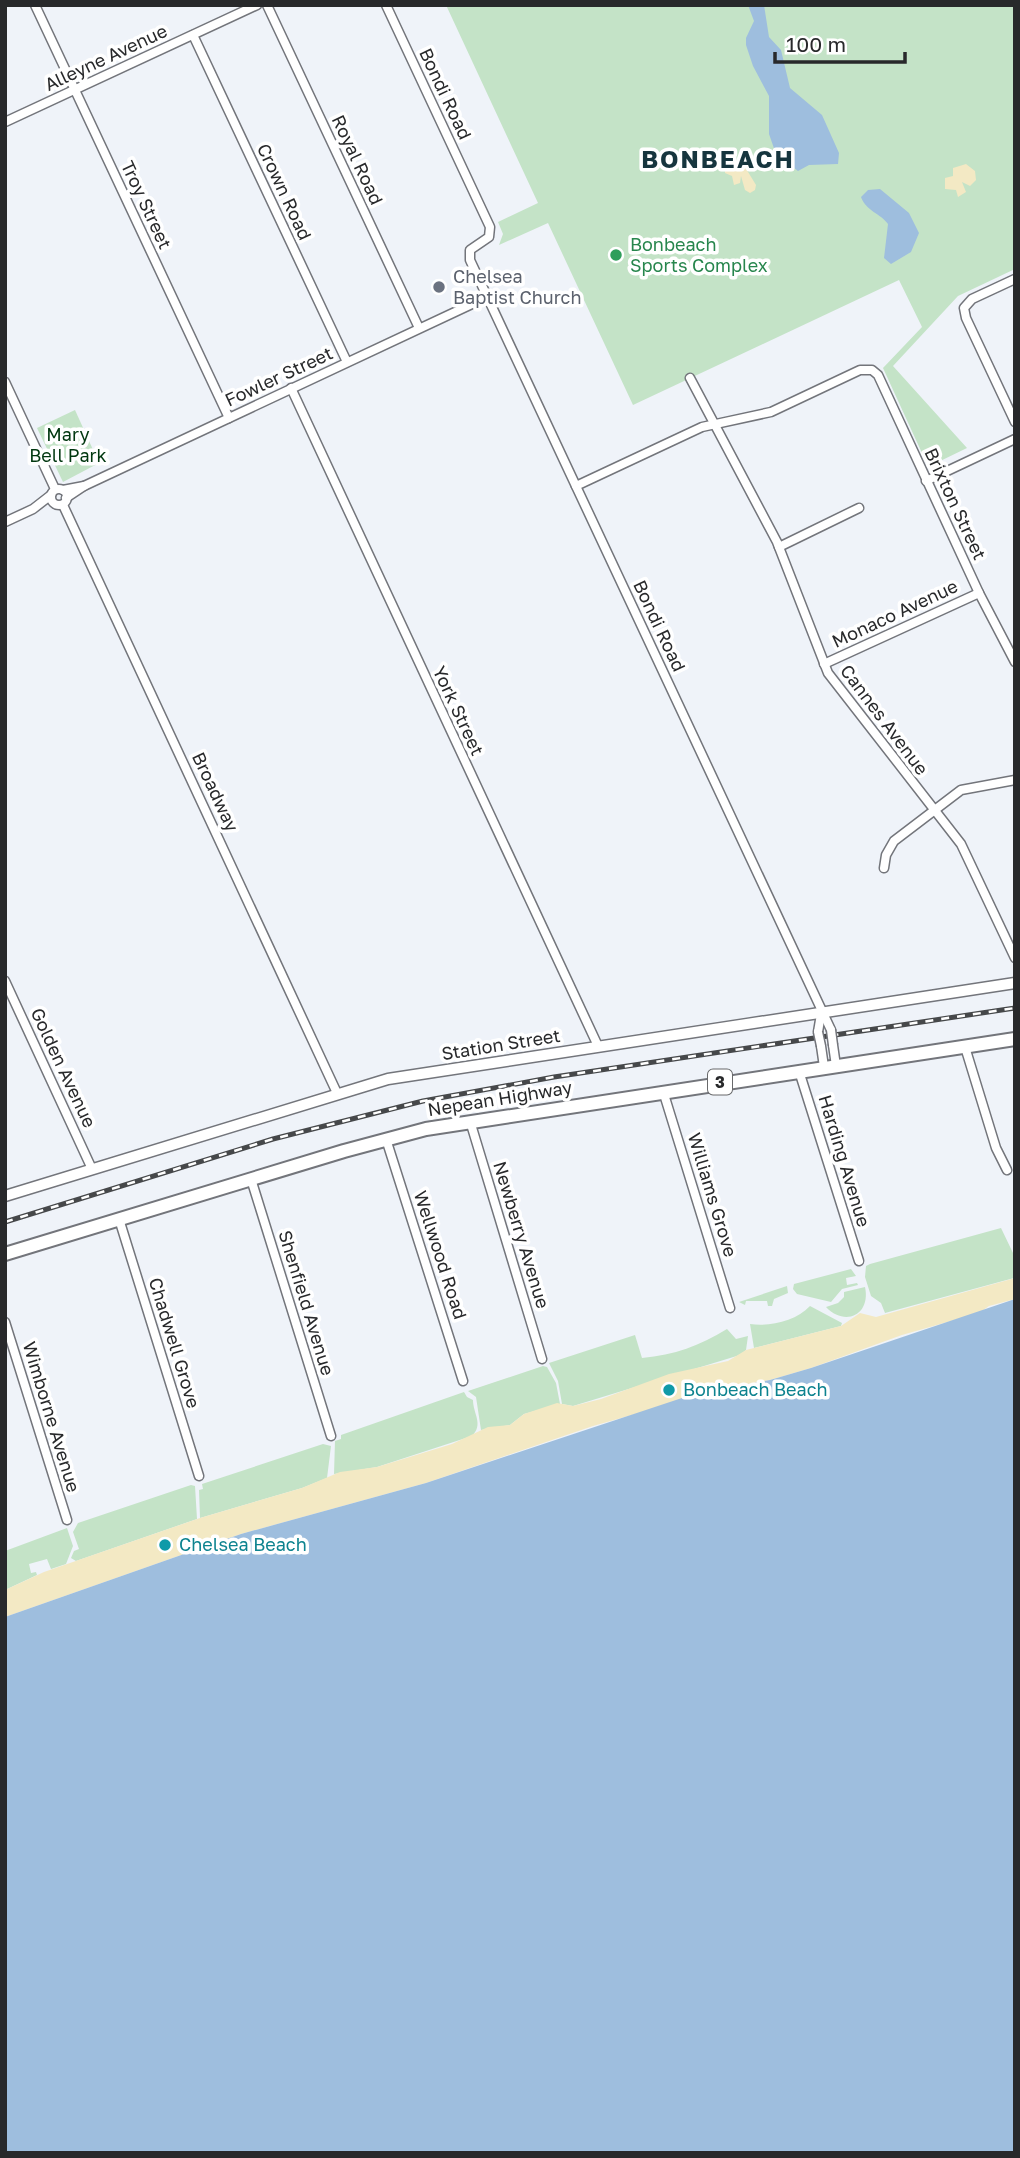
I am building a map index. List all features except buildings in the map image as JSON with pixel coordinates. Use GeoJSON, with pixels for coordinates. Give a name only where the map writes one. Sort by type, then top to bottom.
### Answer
{"type":"FeatureCollection","features":[{"type":"Feature","properties":{"kind":"highway","name":"Nepean Highway"},"geometry":{"type":"LineString","coordinates":[[5,1254],[386,1139],[470,1121],[1015,1039]]}},
{"type":"Feature","properties":{"kind":"street","name":"Troy Street"},"geometry":{"type":"LineString","coordinates":[[35,5],[229,418]]}},
{"type":"Feature","properties":{"kind":"street","name":"Alleyne Avenue"},"geometry":{"type":"LineString","coordinates":[[5,122],[257,5]]}},
{"type":"Feature","properties":{"kind":"street","name":"Royal Road"},"geometry":{"type":"LineString","coordinates":[[267,5],[419,328]]}},
{"type":"Feature","properties":{"kind":"street","name":"Bondi Road"},"geometry":{"type":"LineString","coordinates":[[386,5],[489,225],[490,234],[469,252],[487,297],[821,1014],[831,1030],[833,1045],[830,1066]]}},
{"type":"Feature","properties":{"kind":"street","name":"Crown Road"},"geometry":{"type":"LineString","coordinates":[[193,35],[347,362]]}},
{"type":"Feature","properties":{"kind":"street"},"geometry":{"type":"LineString","coordinates":[[1015,279],[972,299],[966,304],[964,312],[1015,422]]}},
{"type":"Feature","properties":{"kind":"street","name":"Fowler Street"},"geometry":{"type":"LineString","coordinates":[[5,522],[33,509],[44,509],[59,497],[487,297]]}},
{"type":"Feature","properties":{"kind":"street","name":"Brixton Street"},"geometry":{"type":"LineString","coordinates":[[712,424],[771,412],[860,370],[872,370],[878,375],[979,593],[1015,662]]}},
{"type":"Feature","properties":{"kind":"street","name":"Cannes Avenue"},"geometry":{"type":"LineString","coordinates":[[690,378],[779,547],[824,664],[835,684],[962,847],[1015,958]]}},
{"type":"Feature","properties":{"kind":"street","name":"Broadway"},"geometry":{"type":"LineString","coordinates":[[5,382],[337,1093]]}},
{"type":"Feature","properties":{"kind":"street","name":"York Street"},"geometry":{"type":"LineString","coordinates":[[290,388],[598,1046]]}},
{"type":"Feature","properties":{"kind":"street"},"geometry":{"type":"LineString","coordinates":[[576,486],[712,424]]}},
{"type":"Feature","properties":{"kind":"street"},"geometry":{"type":"LineString","coordinates":[[926,481],[1015,439]]}},
{"type":"Feature","properties":{"kind":"street"},"geometry":{"type":"LineString","coordinates":[[779,547],[859,508]]}},
{"type":"Feature","properties":{"kind":"street","name":"Monaco Avenue"},"geometry":{"type":"LineString","coordinates":[[824,664],[979,593]]}},
{"type":"Feature","properties":{"kind":"street"},"geometry":{"type":"LineString","coordinates":[[884,868],[886,855],[892,844],[964,789],[1015,780]]}},
{"type":"Feature","properties":{"kind":"street","name":"Golden Avenue"},"geometry":{"type":"LineString","coordinates":[[5,981],[92,1169]]}},
{"type":"Feature","properties":{"kind":"street","name":"Station Street"},"geometry":{"type":"LineString","coordinates":[[5,1196],[337,1093],[426,1072],[1015,983]]}},
{"type":"Feature","properties":{"kind":"street"},"geometry":{"type":"LineString","coordinates":[[821,1014],[818,1032],[830,1066]]}},
{"type":"Feature","properties":{"kind":"street"},"geometry":{"type":"LineString","coordinates":[[965,1046],[997,1151],[1007,1170]]}},
{"type":"Feature","properties":{"kind":"street","name":"Harding Avenue"},"geometry":{"type":"LineString","coordinates":[[799,1071],[859,1261]]}},
{"type":"Feature","properties":{"kind":"street","name":"Williams Grove"},"geometry":{"type":"LineString","coordinates":[[663,1091],[730,1308]]}},
{"type":"Feature","properties":{"kind":"street","name":"Newberry Avenue"},"geometry":{"type":"LineString","coordinates":[[470,1121],[542,1359]]}},
{"type":"Feature","properties":{"kind":"street","name":"Wellwood Road"},"geometry":{"type":"LineString","coordinates":[[386,1139],[463,1381]]}},
{"type":"Feature","properties":{"kind":"street","name":"Shenfield Avenue"},"geometry":{"type":"LineString","coordinates":[[251,1179],[331,1436]]}},
{"type":"Feature","properties":{"kind":"street","name":"Chadwell Grove"},"geometry":{"type":"LineString","coordinates":[[119,1219],[199,1476]]}},
{"type":"Feature","properties":{"kind":"street","name":"Wimborne Avenue"},"geometry":{"type":"LineString","coordinates":[[5,1322],[67,1520]]}},
{"type":"Feature","properties":{"kind":"green space"},"geometry":{"type":"Polygon","coordinates":[[[446,5],[1015,5],[1015,269],[958,296],[893,366],[967,448],[932,465],[927,464],[883,368],[922,327],[899,280],[633,405],[548,223],[499,245],[503,234],[498,222],[538,203],[446,5]]]}},
{"type":"Feature","properties":{"kind":"green space","name":"Mary Bell Park"},"geometry":{"type":"Polygon","coordinates":[[[75,410],[99,463],[63,482],[37,428],[75,410]]]}},
{"type":"Feature","properties":{"kind":"green space"},"geometry":{"type":"Polygon","coordinates":[[[1001,1228],[1013,1253],[1014,1278],[885,1313],[881,1303],[871,1296],[865,1277],[866,1266],[1001,1228]]]}},
{"type":"Feature","properties":{"kind":"green space"},"geometry":{"type":"Polygon","coordinates":[[[851,1269],[856,1276],[846,1278],[847,1285],[858,1285],[842,1289],[831,1302],[797,1294],[793,1289],[794,1284],[851,1269]]]}},
{"type":"Feature","properties":{"kind":"green space"},"geometry":{"type":"Polygon","coordinates":[[[787,1286],[788,1293],[774,1299],[772,1306],[768,1306],[767,1301],[746,1301],[745,1305],[739,1302],[787,1286]]]}},
{"type":"Feature","properties":{"kind":"green space"},"geometry":{"type":"Polygon","coordinates":[[[865,1287],[864,1305],[855,1315],[841,1316],[826,1307],[838,1303],[844,1297],[844,1292],[865,1287]]]}},
{"type":"Feature","properties":{"kind":"green space"},"geometry":{"type":"Polygon","coordinates":[[[810,1306],[842,1323],[841,1326],[754,1348],[750,1324],[782,1322],[798,1316],[810,1306]]]}},
{"type":"Feature","properties":{"kind":"green space"},"geometry":{"type":"Polygon","coordinates":[[[727,1329],[736,1339],[748,1336],[746,1350],[740,1355],[573,1406],[562,1404],[558,1381],[549,1363],[635,1335],[642,1358],[665,1355],[697,1345],[727,1329]]]}},
{"type":"Feature","properties":{"kind":"green space"},"geometry":{"type":"Polygon","coordinates":[[[543,1366],[547,1367],[556,1383],[560,1404],[524,1414],[510,1425],[481,1430],[476,1397],[468,1391],[543,1366]]]}},
{"type":"Feature","properties":{"kind":"green space"},"geometry":{"type":"Polygon","coordinates":[[[464,1392],[473,1400],[477,1419],[477,1427],[472,1436],[377,1467],[334,1474],[335,1441],[341,1439],[341,1435],[464,1392]]]}},
{"type":"Feature","properties":{"kind":"green space"},"geometry":{"type":"Polygon","coordinates":[[[323,1444],[331,1446],[327,1478],[200,1518],[199,1490],[203,1489],[202,1484],[323,1444]]]}},
{"type":"Feature","properties":{"kind":"green space"},"geometry":{"type":"Polygon","coordinates":[[[191,1485],[195,1486],[197,1519],[76,1561],[71,1558],[74,1551],[79,1549],[73,1532],[78,1523],[191,1485]]]}},
{"type":"Feature","properties":{"kind":"green space"},"geometry":{"type":"Polygon","coordinates":[[[67,1528],[73,1546],[66,1564],[51,1569],[47,1559],[29,1564],[31,1573],[36,1572],[37,1575],[5,1590],[5,1551],[67,1528]]]}},
{"type":"Feature","properties":{"kind":"sand"},"geometry":{"type":"Polygon","coordinates":[[[966,164],[975,171],[976,180],[970,186],[962,182],[966,192],[958,197],[956,190],[945,189],[945,178],[953,176],[953,168],[966,164]]]}},
{"type":"Feature","properties":{"kind":"sand"},"geometry":{"type":"Polygon","coordinates":[[[725,166],[736,170],[745,167],[756,185],[755,190],[750,193],[745,190],[741,176],[740,183],[734,185],[732,176],[725,173],[725,166]]]}},
{"type":"Feature","properties":{"kind":"sand","name":"Bonbeach Beach"},"geometry":{"type":"Polygon","coordinates":[[[1015,1278],[1015,1299],[989,1306],[979,1313],[902,1335],[811,1368],[770,1380],[727,1388],[593,1426],[426,1483],[241,1534],[5,1617],[5,1590],[44,1572],[200,1518],[302,1488],[340,1472],[377,1467],[452,1444],[488,1427],[510,1425],[524,1414],[557,1403],[573,1406],[601,1399],[669,1374],[728,1361],[746,1350],[841,1326],[860,1313],[876,1317],[1015,1278]]]}},
{"type":"Feature","properties":{"kind":"water"},"geometry":{"type":"Polygon","coordinates":[[[748,5],[764,5],[769,37],[781,50],[790,88],[822,115],[839,153],[838,164],[809,165],[798,171],[776,154],[769,134],[769,96],[753,66],[746,45],[746,38],[754,21],[748,5]]]}},
{"type":"Feature","properties":{"kind":"water"},"geometry":{"type":"Polygon","coordinates":[[[880,189],[909,213],[919,233],[911,252],[891,264],[884,258],[888,224],[866,206],[861,197],[868,190],[880,189]]]}},
{"type":"Feature","properties":{"kind":"water"},"geometry":{"type":"Polygon","coordinates":[[[1015,1299],[1015,2153],[5,2153],[5,1617],[241,1534],[426,1483],[691,1395],[770,1380],[811,1368],[1015,1299]]]}},
{"type":"Feature","properties":{"kind":"railway"},"geometry":{"type":"LineString","coordinates":[[5,1222],[273,1139],[423,1101],[554,1077],[1015,1008]]}},
{"type":"Feature","properties":{"kind":"place","name":"Bonbeach Sports Complex"},"geometry":{"type":"Point","coordinates":[616,255]}},
{"type":"Feature","properties":{"kind":"place","name":"Chelsea Baptist Church"},"geometry":{"type":"Point","coordinates":[439,287]}},
{"type":"Feature","properties":{"kind":"place","name":"Bonbeach Beach"},"geometry":{"type":"Point","coordinates":[669,1390]}},
{"type":"Feature","properties":{"kind":"place","name":"Chelsea Beach"},"geometry":{"type":"Point","coordinates":[165,1545]}},
{"type":"Feature","properties":{"kind":"district","name":"BONBEACH"},"geometry":{"type":"Point","coordinates":[718,160]}}]}
